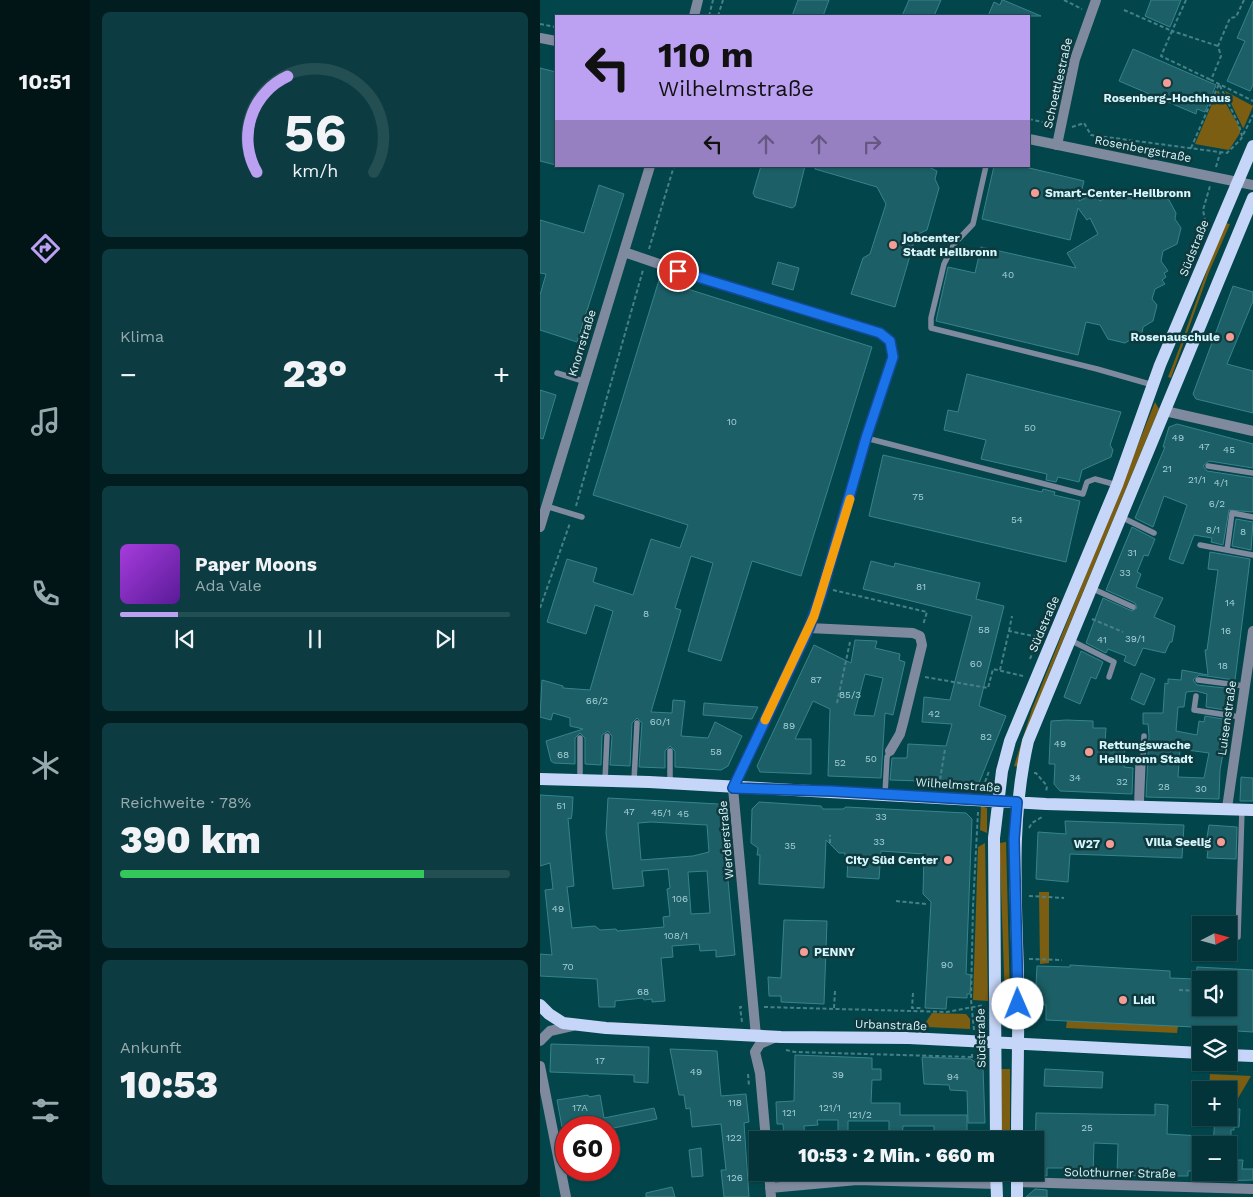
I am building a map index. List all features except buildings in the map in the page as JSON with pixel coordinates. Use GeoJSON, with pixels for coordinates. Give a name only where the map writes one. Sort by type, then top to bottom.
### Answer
{"type":"FeatureCollection","features":[{"type":"Feature","properties":{"kind":"main road","name":"Südstraße"},"geometry":{"type":"LineString","coordinates":[[996,1131],[993,875],[997,802],[1010,741],[1117,485],[1154,385],[1253,146]]}},
{"type":"Feature","properties":{"kind":"main road"},"geometry":{"type":"LineString","coordinates":[[1017,1131],[1018,1044],[1014,839],[1017,802],[1028,741],[1253,198]]}},
{"type":"Feature","properties":{"kind":"main road","name":"Wilhelmstraße"},"geometry":{"type":"LineString","coordinates":[[540,779],[634,781],[733,788],[938,797],[997,802],[1248,810]]}},
{"type":"Feature","properties":{"kind":"main road","name":"Urbanstraße"},"geometry":{"type":"LineString","coordinates":[[540,1005],[556,1019],[580,1026],[753,1039],[779,1043],[899,1038],[1192,1053]]}},
{"type":"Feature","properties":{"kind":"main road"},"geometry":{"type":"LineString","coordinates":[[1237,1055],[1253,1056]]}},
{"type":"Feature","properties":{"kind":"main road"},"geometry":{"type":"LineString","coordinates":[[994,1181],[997,1197]]}},
{"type":"Feature","properties":{"kind":"main road"},"geometry":{"type":"LineString","coordinates":[[1016,1181],[1016,1197]]}},
{"type":"Feature","properties":{"kind":"street"},"geometry":{"type":"LineString","coordinates":[[694,15],[698,0]]}},
{"type":"Feature","properties":{"kind":"street","name":"Schoettlestraße"},"geometry":{"type":"LineString","coordinates":[[1057,145],[1075,59],[1096,0]]}},
{"type":"Feature","properties":{"kind":"street"},"geometry":{"type":"LineString","coordinates":[[540,38],[555,41]]}},
{"type":"Feature","properties":{"kind":"street","name":"Rosenbergstraße"},"geometry":{"type":"LineString","coordinates":[[1030,139],[1253,185]]}},
{"type":"Feature","properties":{"kind":"street","name":"Knorrstraße"},"geometry":{"type":"LineString","coordinates":[[540,527],[650,167]]}},
{"type":"Feature","properties":{"kind":"street","name":"Werderstraße"},"geometry":{"type":"LineString","coordinates":[[624,252],[872,330],[888,337],[892,345],[893,357],[866,438],[823,588],[809,628],[733,788],[753,1039],[761,1085],[765,1131]]}},
{"type":"Feature","properties":{"kind":"street"},"geometry":{"type":"LineString","coordinates":[[1165,411],[1253,431]]}},
{"type":"Feature","properties":{"kind":"street"},"geometry":{"type":"LineString","coordinates":[[809,628],[912,633],[920,636],[922,645],[900,734],[890,751]]}},
{"type":"Feature","properties":{"kind":"street","name":"Luisenstraße"},"geometry":{"type":"LineString","coordinates":[[1227,808],[1253,632]]}},
{"type":"Feature","properties":{"kind":"street"},"geometry":{"type":"LineString","coordinates":[[540,1041],[546,1034],[556,1029],[580,1026]]}},
{"type":"Feature","properties":{"kind":"street"},"geometry":{"type":"LineString","coordinates":[[540,1066],[566,1197]]}},
{"type":"Feature","properties":{"kind":"street","name":"Solothurner Straße"},"geometry":{"type":"LineString","coordinates":[[1044,1178],[1253,1189]]}},
{"type":"Feature","properties":{"kind":"street"},"geometry":{"type":"LineString","coordinates":[[771,1193],[850,1181]]}},
{"type":"Feature","properties":{"kind":"lane"},"geometry":{"type":"LineString","coordinates":[[986,167],[973,224],[954,244],[944,264],[931,318],[931,328],[1154,385]]}},
{"type":"Feature","properties":{"kind":"lane"},"geometry":{"type":"LineString","coordinates":[[558,373],[584,381]]}},
{"type":"Feature","properties":{"kind":"lane"},"geometry":{"type":"LineString","coordinates":[[866,438],[1083,494],[1087,482],[1095,479],[1117,485]]}},
{"type":"Feature","properties":{"kind":"lane"},"geometry":{"type":"LineString","coordinates":[[1208,466],[1253,473]]}},
{"type":"Feature","properties":{"kind":"lane"},"geometry":{"type":"LineString","coordinates":[[546,506],[582,517]]}},
{"type":"Feature","properties":{"kind":"lane"},"geometry":{"type":"LineString","coordinates":[[1227,550],[1232,513],[1253,517]]}},
{"type":"Feature","properties":{"kind":"lane"},"geometry":{"type":"LineString","coordinates":[[1121,517],[1154,533]]}},
{"type":"Feature","properties":{"kind":"lane"},"geometry":{"type":"LineString","coordinates":[[1200,545],[1253,554]]}},
{"type":"Feature","properties":{"kind":"lane"},"geometry":{"type":"LineString","coordinates":[[1091,588],[1132,607]]}},
{"type":"Feature","properties":{"kind":"lane"},"geometry":{"type":"LineString","coordinates":[[1070,640],[1114,662],[1109,677]]}},
{"type":"Feature","properties":{"kind":"lane"},"geometry":{"type":"LineString","coordinates":[[1198,680],[1245,686]]}},
{"type":"Feature","properties":{"kind":"lane"},"geometry":{"type":"LineString","coordinates":[[1196,696],[1194,710],[1240,717]]}},
{"type":"Feature","properties":{"kind":"lane"},"geometry":{"type":"LineString","coordinates":[[634,781],[636,723]]}},
{"type":"Feature","properties":{"kind":"lane"},"geometry":{"type":"LineString","coordinates":[[605,781],[606,736]]}},
{"type":"Feature","properties":{"kind":"lane"},"geometry":{"type":"LineString","coordinates":[[1139,806],[1144,736]]}},
{"type":"Feature","properties":{"kind":"lane"},"geometry":{"type":"LineString","coordinates":[[580,738],[580,780]]}},
{"type":"Feature","properties":{"kind":"lane"},"geometry":{"type":"LineString","coordinates":[[670,751],[670,783]]}},
{"type":"Feature","properties":{"kind":"lane"},"geometry":{"type":"LineString","coordinates":[[885,794],[887,757],[890,751]]}},
{"type":"Feature","properties":{"kind":"lane"},"geometry":{"type":"LineString","coordinates":[[1138,766],[1139,806]]}},
{"type":"Feature","properties":{"kind":"lane"},"geometry":{"type":"LineString","coordinates":[[1238,937],[1248,810]]}},
{"type":"Feature","properties":{"kind":"path"},"geometry":{"type":"LineString","coordinates":[[709,15],[713,0]]}},
{"type":"Feature","properties":{"kind":"path"},"geometry":{"type":"LineString","coordinates":[[718,15],[723,0]]}},
{"type":"Feature","properties":{"kind":"path"},"geometry":{"type":"LineString","coordinates":[[1064,0],[1091,13]]}},
{"type":"Feature","properties":{"kind":"path"},"geometry":{"type":"LineString","coordinates":[[1186,0],[1161,56],[1253,102]]}},
{"type":"Feature","properties":{"kind":"path"},"geometry":{"type":"LineString","coordinates":[[1211,80],[1221,56],[1218,46],[1230,18],[1236,17],[1244,0]]}},
{"type":"Feature","properties":{"kind":"path"},"geometry":{"type":"LineString","coordinates":[[1124,10],[1172,31],[1218,46]]}},
{"type":"Feature","properties":{"kind":"path"},"geometry":{"type":"LineString","coordinates":[[540,24],[555,27]]}},
{"type":"Feature","properties":{"kind":"path"},"geometry":{"type":"LineString","coordinates":[[1191,148],[1219,84]]}},
{"type":"Feature","properties":{"kind":"path"},"geometry":{"type":"LineString","coordinates":[[1219,84],[1240,125],[1242,136]]}},
{"type":"Feature","properties":{"kind":"path"},"geometry":{"type":"LineString","coordinates":[[1030,119],[1069,129],[1084,123],[1090,135],[1227,153],[1242,136],[1253,115]]}},
{"type":"Feature","properties":{"kind":"path"},"geometry":{"type":"LineString","coordinates":[[540,608],[574,514],[674,167]]}},
{"type":"Feature","properties":{"kind":"path"},"geometry":{"type":"LineString","coordinates":[[823,588],[927,612],[920,636]]}},
{"type":"Feature","properties":{"kind":"path"},"geometry":{"type":"LineString","coordinates":[[1080,614],[1123,632]]}},
{"type":"Feature","properties":{"kind":"path"},"geometry":{"type":"LineString","coordinates":[[1000,670],[1012,616]]}},
{"type":"Feature","properties":{"kind":"path"},"geometry":{"type":"LineString","coordinates":[[837,703],[849,651],[850,630]]}},
{"type":"Feature","properties":{"kind":"path"},"geometry":{"type":"LineString","coordinates":[[1009,631],[1038,637]]}},
{"type":"Feature","properties":{"kind":"path"},"geometry":{"type":"LineString","coordinates":[[915,675],[988,688],[993,669],[1023,676]]}},
{"type":"Feature","properties":{"kind":"path"},"geometry":{"type":"LineString","coordinates":[[938,797],[945,749]]}},
{"type":"Feature","properties":{"kind":"path"},"geometry":{"type":"LineString","coordinates":[[973,1006],[973,906],[975,838],[979,800]]}},
{"type":"Feature","properties":{"kind":"path"},"geometry":{"type":"LineString","coordinates":[[830,835],[830,843]]}},
{"type":"Feature","properties":{"kind":"path"},"geometry":{"type":"LineString","coordinates":[[1026,896],[1064,898]]}},
{"type":"Feature","properties":{"kind":"path"},"geometry":{"type":"LineString","coordinates":[[896,901],[926,904]]}},
{"type":"Feature","properties":{"kind":"path"},"geometry":{"type":"LineString","coordinates":[[968,906],[973,906]]}},
{"type":"Feature","properties":{"kind":"path"},"geometry":{"type":"LineString","coordinates":[[1026,959],[1062,960]]}},
{"type":"Feature","properties":{"kind":"path"},"geometry":{"type":"LineString","coordinates":[[1179,990],[1192,991]]}},
{"type":"Feature","properties":{"kind":"path"},"geometry":{"type":"LineString","coordinates":[[834,991],[834,1008]]}},
{"type":"Feature","properties":{"kind":"path"},"geometry":{"type":"LineString","coordinates":[[913,993],[912,1008],[922,1008],[922,1011]]}},
{"type":"Feature","properties":{"kind":"path"},"geometry":{"type":"LineString","coordinates":[[761,1007],[949,1012],[973,1006],[983,1006]]}},
{"type":"Feature","properties":{"kind":"path"},"geometry":{"type":"LineString","coordinates":[[740,1007],[753,1039]]}},
{"type":"Feature","properties":{"kind":"path"},"geometry":{"type":"LineString","coordinates":[[779,1043],[795,1052],[972,1057]]}},
{"type":"Feature","properties":{"kind":"shaded area"},"geometry":{"type":"Polygon","coordinates":[[[1218,90],[1240,128],[1240,133],[1229,150],[1195,144],[1218,90]]]}},
{"type":"Feature","properties":{"kind":"shaded area"},"geometry":{"type":"Polygon","coordinates":[[[1225,91],[1253,106],[1243,128],[1225,91]]]}},
{"type":"Feature","properties":{"kind":"shaded area"},"geometry":{"type":"Polygon","coordinates":[[[1225,223],[1230,224],[1209,272],[1171,378],[1168,377],[1210,261],[1225,223]]]}},
{"type":"Feature","properties":{"kind":"shaded area"},"geometry":{"type":"Polygon","coordinates":[[[1155,402],[1159,409],[1047,679],[1019,767],[1014,766],[1032,709],[1155,402]]]}},
{"type":"Feature","properties":{"kind":"shaded area"},"geometry":{"type":"Polygon","coordinates":[[[981,806],[987,808],[987,833],[980,830],[981,806]]]}},
{"type":"Feature","properties":{"kind":"shaded area"},"geometry":{"type":"Polygon","coordinates":[[[1006,842],[1010,1000],[1005,1000],[1000,861],[1000,843],[1006,842]]]}},
{"type":"Feature","properties":{"kind":"shaded area"},"geometry":{"type":"Polygon","coordinates":[[[985,843],[988,1001],[973,1000],[978,847],[985,843]]]}},
{"type":"Feature","properties":{"kind":"shaded area"},"geometry":{"type":"Polygon","coordinates":[[[1039,892],[1049,892],[1049,963],[1040,964],[1039,892]]]}},
{"type":"Feature","properties":{"kind":"shaded area"},"geometry":{"type":"Polygon","coordinates":[[[932,1013],[966,1014],[970,1019],[970,1029],[926,1027],[926,1022],[932,1013]]]}},
{"type":"Feature","properties":{"kind":"shaded area"},"geometry":{"type":"Polygon","coordinates":[[[1067,1021],[1178,1026],[1177,1033],[1066,1028],[1067,1021]]]}},
{"type":"Feature","properties":{"kind":"shaded area"},"geometry":{"type":"Polygon","coordinates":[[[1001,1069],[1010,1069],[1010,1131],[1002,1131],[1001,1069]]]}},
{"type":"Feature","properties":{"kind":"shaded area"},"geometry":{"type":"Polygon","coordinates":[[[1210,1074],[1251,1076],[1237,1100],[1237,1081],[1210,1081],[1210,1074]]]}},
{"type":"Feature","properties":{"kind":"slow traffic"},"geometry":{"type":"LineString","coordinates":[[765,720],[814,616],[850,499]]}},
{"type":"Feature","properties":{"kind":"place","name":"Rosenberg-Hochhaus"},"geometry":{"type":"Point","coordinates":[1167,83]}},
{"type":"Feature","properties":{"kind":"place","name":"Smart-Center-Heilbronn"},"geometry":{"type":"Point","coordinates":[1035,193]}},
{"type":"Feature","properties":{"kind":"place","name":"jobcenter Stadt Heilbronn"},"geometry":{"type":"Point","coordinates":[893,245]}},
{"type":"Feature","properties":{"kind":"place","name":"Rosenauschule"},"geometry":{"type":"Point","coordinates":[1230,337]}},
{"type":"Feature","properties":{"kind":"place","name":"Rettungswache Heilbronn Stadt"},"geometry":{"type":"Point","coordinates":[1089,752]}},
{"type":"Feature","properties":{"kind":"place","name":"Villa Seelig"},"geometry":{"type":"Point","coordinates":[1221,842]}},
{"type":"Feature","properties":{"kind":"place","name":"W27"},"geometry":{"type":"Point","coordinates":[1110,844]}},
{"type":"Feature","properties":{"kind":"place","name":"City Süd Center"},"geometry":{"type":"Point","coordinates":[948,860]}},
{"type":"Feature","properties":{"kind":"place","name":"PENNY"},"geometry":{"type":"Point","coordinates":[804,952]}},
{"type":"Feature","properties":{"kind":"place","name":"Lidl"},"geometry":{"type":"Point","coordinates":[1123,1000]}},
{"type":"Feature","properties":{"kind":"route"},"geometry":{"type":"LineString","coordinates":[[678,271],[880,333],[888,337],[893,349],[891,365],[866,438],[814,616],[733,788],[832,791],[1017,802],[1014,839],[1018,1004]]}}]}
